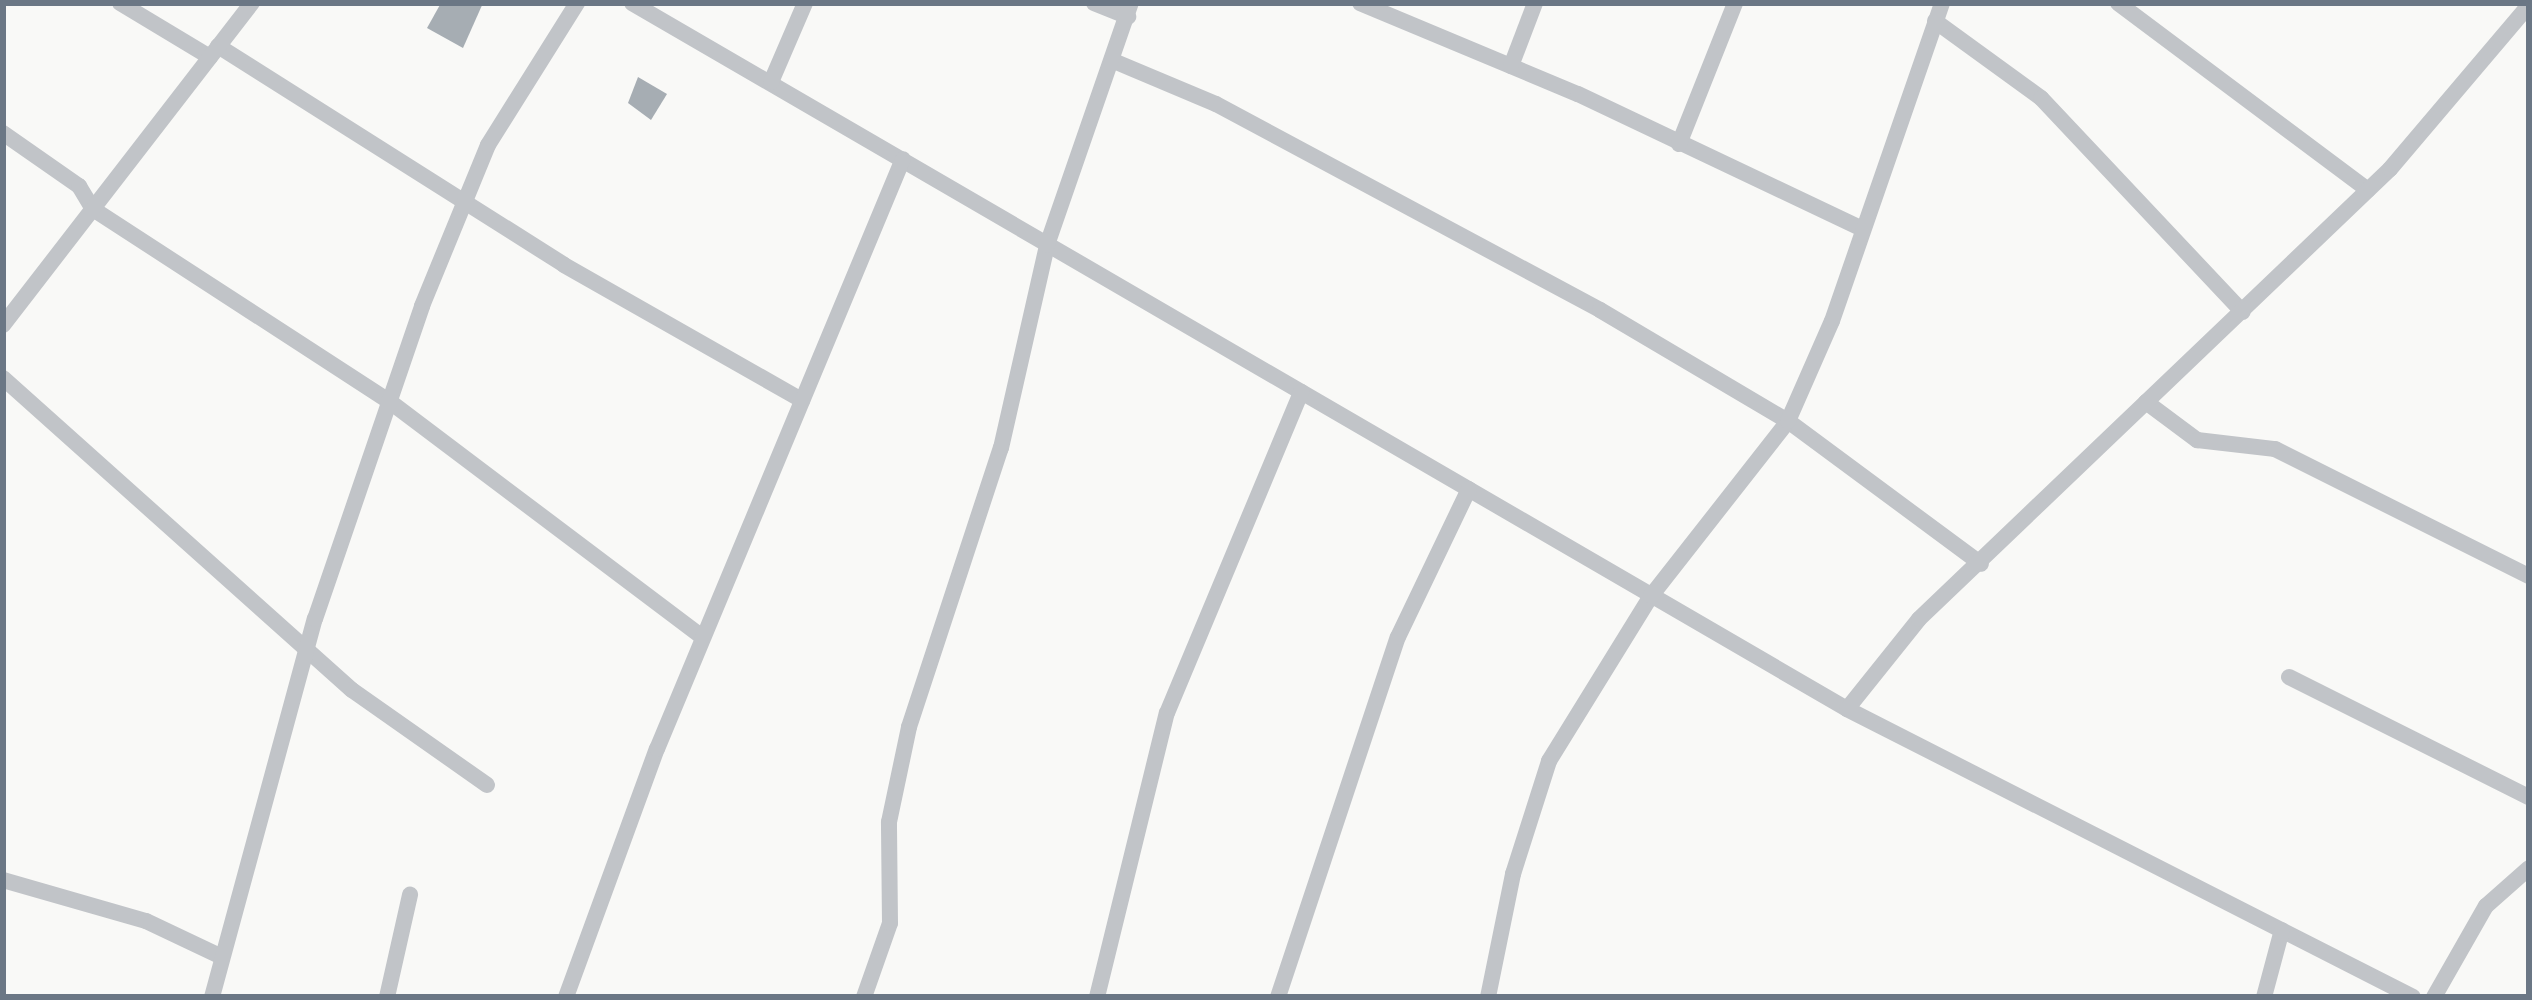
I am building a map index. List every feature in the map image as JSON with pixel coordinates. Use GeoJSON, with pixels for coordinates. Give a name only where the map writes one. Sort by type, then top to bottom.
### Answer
{"type":"FeatureCollection","features":[{"type":"Feature","properties":{"kind":"street"},"geometry":{"type":"LineString","coordinates":[[120,3],[214,52],[802,400]]}},
{"type":"Feature","properties":{"kind":"street"},"geometry":{"type":"LineString","coordinates":[[3,326],[251,3]]}},
{"type":"Feature","properties":{"kind":"street"},"geometry":{"type":"LineString","coordinates":[[212,997],[306,651],[389,401],[488,145],[577,3]]}},
{"type":"Feature","properties":{"kind":"street"},"geometry":{"type":"LineString","coordinates":[[632,3],[1847,709],[2413,997]]}},
{"type":"Feature","properties":{"kind":"street"},"geometry":{"type":"LineString","coordinates":[[771,82],[805,3]]}},
{"type":"Feature","properties":{"kind":"street"},"geometry":{"type":"LineString","coordinates":[[864,997],[890,923],[889,822],[909,727],[1001,448],[1047,245],[1116,62],[1130,10],[1094,3]]}},
{"type":"Feature","properties":{"kind":"street"},"geometry":{"type":"LineString","coordinates":[[1360,3],[1511,66],[1860,228]]}},
{"type":"Feature","properties":{"kind":"street"},"geometry":{"type":"LineString","coordinates":[[1511,66],[1535,3]]}},
{"type":"Feature","properties":{"kind":"street"},"geometry":{"type":"LineString","coordinates":[[1678,144],[1736,3]]}},
{"type":"Feature","properties":{"kind":"street"},"geometry":{"type":"LineString","coordinates":[[1488,997],[1513,874],[1549,761],[1652,596],[1788,421],[1942,3]]}},
{"type":"Feature","properties":{"kind":"street"},"geometry":{"type":"LineString","coordinates":[[2118,3],[2368,190]]}},
{"type":"Feature","properties":{"kind":"street"},"geometry":{"type":"LineString","coordinates":[[1847,709],[1888,652],[2368,190],[2529,5]]}},
{"type":"Feature","properties":{"kind":"street"},"geometry":{"type":"LineString","coordinates":[[1935,21],[2041,98],[2243,312]]}},
{"type":"Feature","properties":{"kind":"street"},"geometry":{"type":"LineString","coordinates":[[1116,62],[1216,104],[1788,421],[1981,564]]}},
{"type":"Feature","properties":{"kind":"street"},"geometry":{"type":"LineString","coordinates":[[3,133],[79,186],[93,209],[389,401],[702,637]]}},
{"type":"Feature","properties":{"kind":"street"},"geometry":{"type":"LineString","coordinates":[[566,997],[702,637],[903,159]]}},
{"type":"Feature","properties":{"kind":"street"},"geometry":{"type":"LineString","coordinates":[[3,378],[306,651],[487,785]]}},
{"type":"Feature","properties":{"kind":"street"},"geometry":{"type":"LineString","coordinates":[[1097,997],[1167,713],[1301,392]]}},
{"type":"Feature","properties":{"kind":"street"},"geometry":{"type":"LineString","coordinates":[[2146,402],[2197,440],[2265,445],[2529,576]]}},
{"type":"Feature","properties":{"kind":"street"},"geometry":{"type":"LineString","coordinates":[[1278,997],[1398,637],[1469,489]]}},
{"type":"Feature","properties":{"kind":"street"},"geometry":{"type":"LineString","coordinates":[[2289,677],[2529,797]]}},
{"type":"Feature","properties":{"kind":"street"},"geometry":{"type":"LineString","coordinates":[[2434,997],[2486,906],[2529,868]]}},
{"type":"Feature","properties":{"kind":"street"},"geometry":{"type":"LineString","coordinates":[[3,880],[146,921],[222,957]]}},
{"type":"Feature","properties":{"kind":"street"},"geometry":{"type":"LineString","coordinates":[[387,997],[410,895]]}},
{"type":"Feature","properties":{"kind":"street"},"geometry":{"type":"LineString","coordinates":[[2264,997],[2282,930]]}},
{"type":"Feature","properties":{"kind":"building"},"geometry":{"type":"Polygon","coordinates":[[[441,3],[483,3],[463,48],[427,28],[441,3]]]}},
{"type":"Feature","properties":{"kind":"building"},"geometry":{"type":"Polygon","coordinates":[[[638,77],[667,94],[651,120],[628,103],[638,77]]]}}]}
